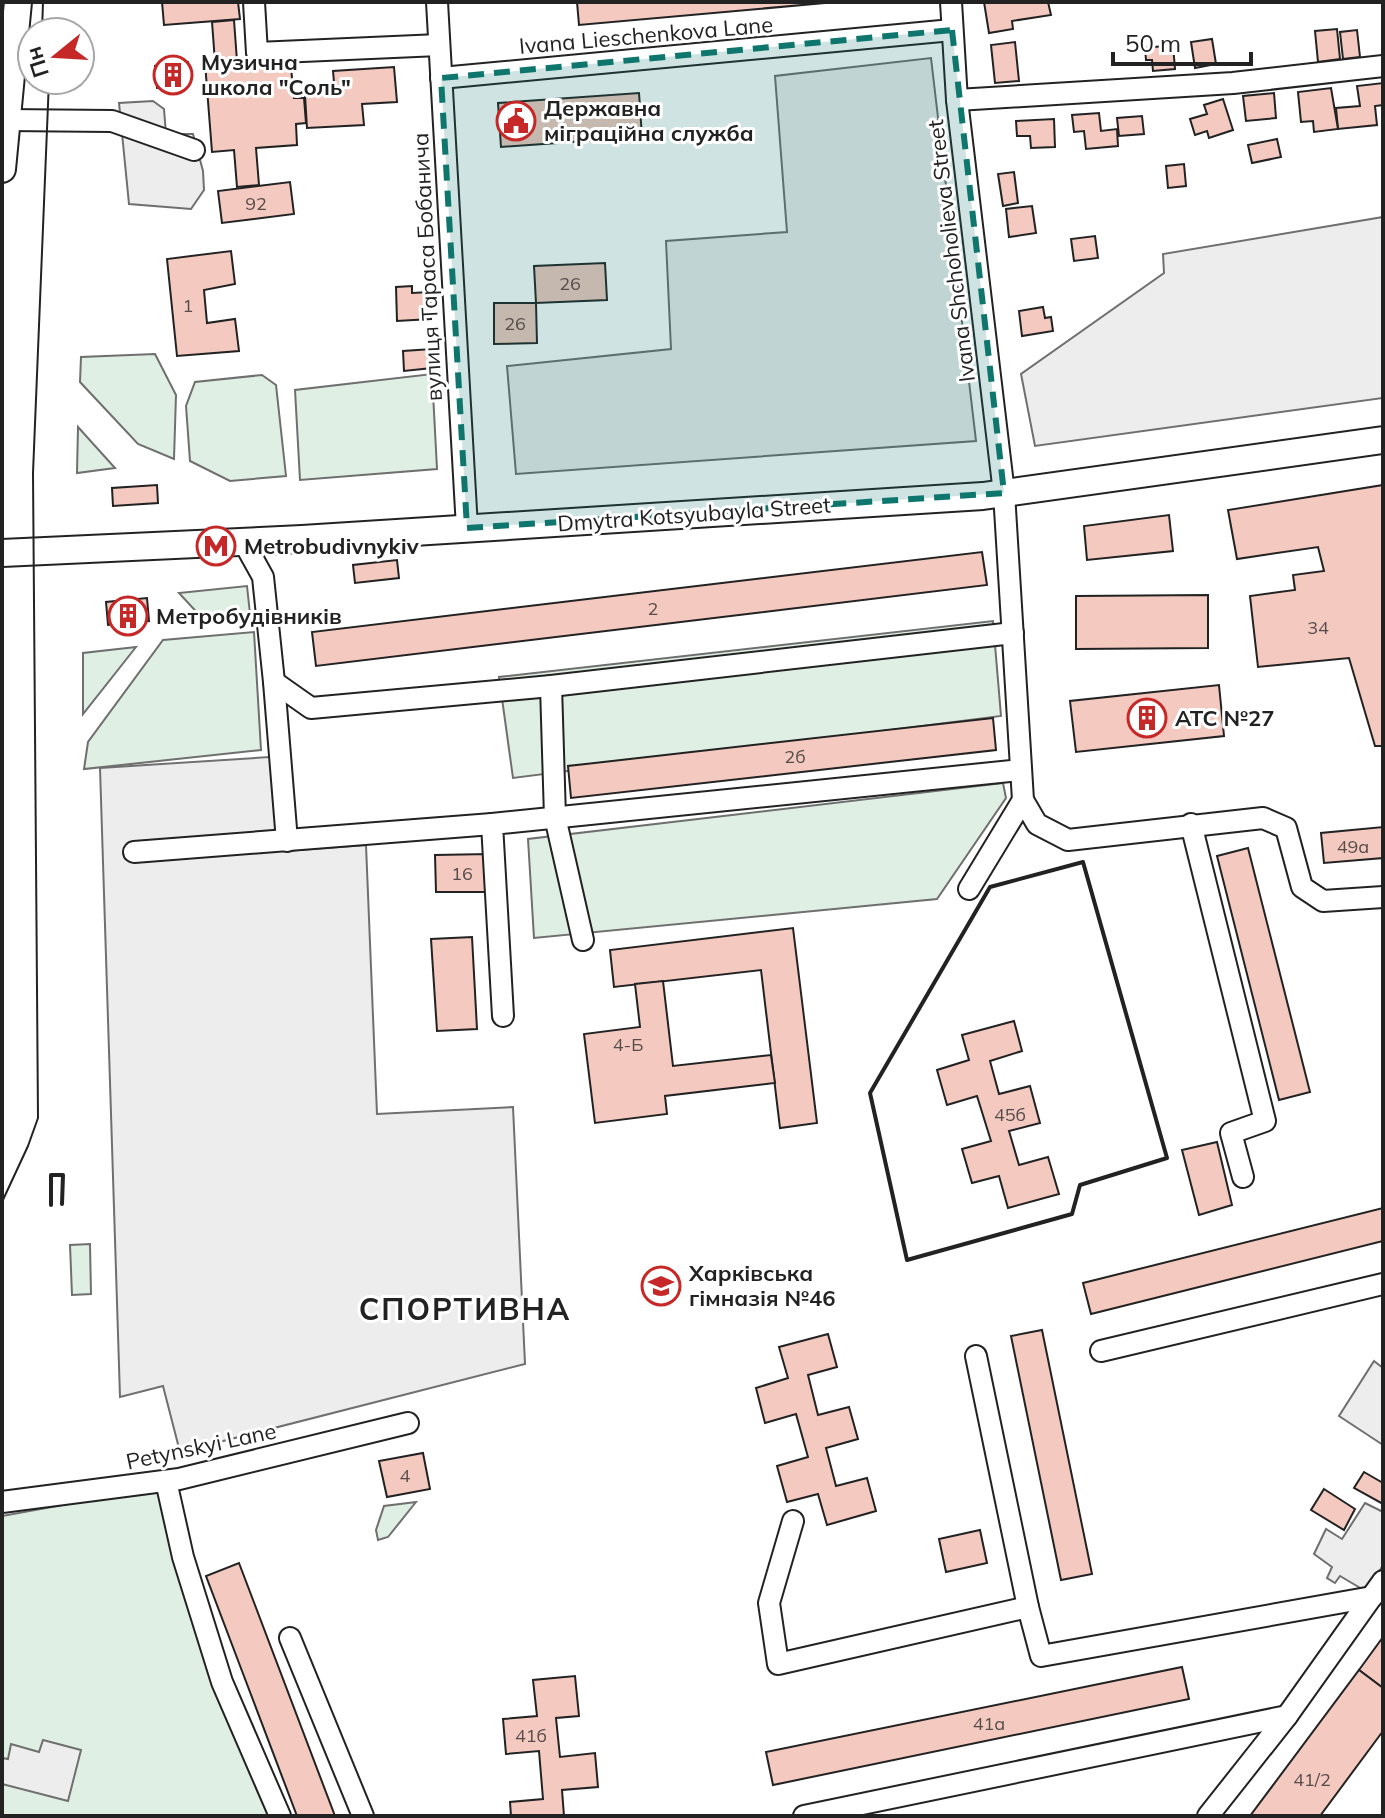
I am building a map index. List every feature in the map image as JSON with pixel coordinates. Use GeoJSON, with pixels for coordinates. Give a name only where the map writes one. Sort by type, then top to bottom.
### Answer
{"type":"FeatureCollection","features":[{"type":"Feature","properties":{"kind":"main road"},"geometry":{"type":"LineString","coordinates":[[2,169],[12,14]]}},
{"type":"Feature","properties":{"kind":"main road","name":"Dmytra Kotsyubayla Street"},"geometry":{"type":"LineString","coordinates":[[2,553],[278,540],[1004,493],[1383,440]]}},
{"type":"Feature","properties":{"kind":"street"},"geometry":{"type":"LineString","coordinates":[[254,2],[257,53],[439,45]]}},
{"type":"Feature","properties":{"kind":"street","name":"вулиця Тараса Бобанича"},"geometry":{"type":"LineString","coordinates":[[437,2],[467,528]]}},
{"type":"Feature","properties":{"kind":"street","name":"Ivana Shchoholieva Street"},"geometry":{"type":"LineString","coordinates":[[951,2],[957,100],[1004,493],[1023,800]]}},
{"type":"Feature","properties":{"kind":"street","name":"Ivana Lieschenkova Lane"},"geometry":{"type":"LineString","coordinates":[[441,78],[952,30]]}},
{"type":"Feature","properties":{"kind":"street"},"geometry":{"type":"LineString","coordinates":[[957,100],[1233,83],[1383,66]]}},
{"type":"Feature","properties":{"kind":"street"},"geometry":{"type":"LineString","coordinates":[[6,120],[112,121],[194,150]]}},
{"type":"Feature","properties":{"kind":"street"},"geometry":{"type":"LineString","coordinates":[[263,577],[278,540]]}},
{"type":"Feature","properties":{"kind":"street"},"geometry":{"type":"LineString","coordinates":[[243,541],[263,577],[287,841]]}},
{"type":"Feature","properties":{"kind":"street"},"geometry":{"type":"LineString","coordinates":[[274,682],[311,708],[551,686],[1013,633]]}},
{"type":"Feature","properties":{"kind":"street"},"geometry":{"type":"LineString","coordinates":[[551,686],[555,817],[583,940]]}},
{"type":"Feature","properties":{"kind":"street"},"geometry":{"type":"LineString","coordinates":[[134,852],[492,824],[1021,770]]}},
{"type":"Feature","properties":{"kind":"street"},"geometry":{"type":"LineString","coordinates":[[969,889],[1023,800],[1037,824],[1068,840],[1263,818],[1286,828],[1302,887],[1323,901],[1383,897]]}},
{"type":"Feature","properties":{"kind":"street"},"geometry":{"type":"LineString","coordinates":[[492,824],[503,1016]]}},
{"type":"Feature","properties":{"kind":"street"},"geometry":{"type":"LineString","coordinates":[[1191,824],[1265,1121],[1231,1133],[1243,1177]]}},
{"type":"Feature","properties":{"kind":"street"},"geometry":{"type":"LineString","coordinates":[[1101,1351],[1383,1284]]}},
{"type":"Feature","properties":{"kind":"street"},"geometry":{"type":"LineString","coordinates":[[976,1356],[1041,1656],[1377,1589]]}},
{"type":"Feature","properties":{"kind":"street","name":"Petynskyi Lane"},"geometry":{"type":"LineString","coordinates":[[2,1502],[166,1481],[408,1423]]}},
{"type":"Feature","properties":{"kind":"street"},"geometry":{"type":"LineString","coordinates":[[166,1481],[183,1557],[222,1682],[280,1816]]}},
{"type":"Feature","properties":{"kind":"street"},"geometry":{"type":"LineString","coordinates":[[793,1521],[769,1603],[778,1664],[1028,1607]]}},
{"type":"Feature","properties":{"kind":"street"},"geometry":{"type":"LineString","coordinates":[[1208,1816],[1287,1716],[1377,1589]]}},
{"type":"Feature","properties":{"kind":"street"},"geometry":{"type":"LineString","coordinates":[[290,1638],[363,1816]]}},
{"type":"Feature","properties":{"kind":"street"},"geometry":{"type":"LineString","coordinates":[[804,1816],[1287,1716]]}},
{"type":"Feature","properties":{"kind":"highlighted area"},"geometry":{"type":"Polygon","coordinates":[[[952,30],[1004,493],[467,528],[441,78],[952,30]]]}},
{"type":"Feature","properties":{"kind":"green space"},"geometry":{"type":"Polygon","coordinates":[[[155,354],[176,395],[174,459],[138,444],[80,382],[81,357],[155,354]]]}},
{"type":"Feature","properties":{"kind":"green space"},"geometry":{"type":"Polygon","coordinates":[[[432,374],[437,469],[300,480],[295,390],[432,374]]]}},
{"type":"Feature","properties":{"kind":"green space"},"geometry":{"type":"Polygon","coordinates":[[[262,375],[276,385],[286,476],[230,481],[190,461],[186,406],[195,382],[262,375]]]}},
{"type":"Feature","properties":{"kind":"green space"},"geometry":{"type":"Polygon","coordinates":[[[78,427],[115,468],[77,473],[78,427]]]}},
{"type":"Feature","properties":{"kind":"green space"},"geometry":{"type":"Polygon","coordinates":[[[247,586],[250,614],[203,619],[179,593],[247,586]]]}},
{"type":"Feature","properties":{"kind":"green space"},"geometry":{"type":"Polygon","coordinates":[[[993,621],[1001,716],[513,778],[499,677],[993,621]]]}},
{"type":"Feature","properties":{"kind":"green space"},"geometry":{"type":"Polygon","coordinates":[[[254,632],[261,750],[84,769],[88,742],[163,640],[254,632]]]}},
{"type":"Feature","properties":{"kind":"green space"},"geometry":{"type":"Polygon","coordinates":[[[136,647],[83,714],[83,653],[136,647]]]}},
{"type":"Feature","properties":{"kind":"green space"},"geometry":{"type":"Polygon","coordinates":[[[1003,783],[1006,798],[937,899],[534,938],[528,839],[1003,783]]]}},
{"type":"Feature","properties":{"kind":"green space"},"geometry":{"type":"Polygon","coordinates":[[[90,1244],[91,1294],[72,1295],[70,1245],[90,1244]]]}},
{"type":"Feature","properties":{"kind":"green space"},"geometry":{"type":"Polygon","coordinates":[[[162,1487],[273,1816],[2,1816],[2,1516],[162,1487]]]}},
{"type":"Feature","properties":{"kind":"green space"},"geometry":{"type":"Polygon","coordinates":[[[416,1502],[388,1537],[378,1540],[376,1530],[384,1506],[416,1502]]]}},
{"type":"Feature","properties":{"kind":"shaded area"},"geometry":{"type":"Polygon","coordinates":[[[931,58],[976,441],[516,474],[507,366],[671,349],[666,241],[787,232],[775,76],[931,58]]]}},
{"type":"Feature","properties":{"kind":"shaded area"},"geometry":{"type":"Polygon","coordinates":[[[153,101],[164,109],[166,134],[193,134],[203,171],[204,190],[191,209],[129,204],[119,103],[153,101]]]}},
{"type":"Feature","properties":{"kind":"shaded area"},"geometry":{"type":"Polygon","coordinates":[[[1383,217],[1383,398],[1035,446],[1021,374],[1164,273],[1163,254],[1383,217]]]}},
{"type":"Feature","properties":{"kind":"shaded area"},"geometry":{"type":"Polygon","coordinates":[[[285,756],[287,851],[366,845],[377,1114],[513,1107],[525,1364],[180,1452],[163,1386],[120,1397],[100,768],[285,756]]]}},
{"type":"Feature","properties":{"kind":"shaded area"},"geometry":{"type":"Polygon","coordinates":[[[1374,1361],[1383,1368],[1383,1445],[1339,1416],[1374,1361]]]}},
{"type":"Feature","properties":{"kind":"shaded area"},"geometry":{"type":"Polygon","coordinates":[[[1365,1503],[1381,1511],[1383,1509],[1383,1565],[1367,1592],[1340,1576],[1335,1583],[1327,1578],[1332,1567],[1314,1554],[1326,1529],[1342,1539],[1365,1503]]]}},
{"type":"Feature","properties":{"kind":"shaded area"},"geometry":{"type":"Polygon","coordinates":[[[43,1740],[81,1750],[68,1801],[2,1784],[2,1758],[8,1759],[11,1744],[39,1752],[43,1740]]]}},
{"type":"Feature","properties":{"kind":"building"},"geometry":{"type":"Polygon","coordinates":[[[162,2],[238,2],[240,19],[164,25],[162,2]]]}},
{"type":"Feature","properties":{"kind":"building"},"geometry":{"type":"Polygon","coordinates":[[[577,2],[836,2],[579,25],[577,2]]]}},
{"type":"Feature","properties":{"kind":"building"},"geometry":{"type":"Polygon","coordinates":[[[984,2],[1048,2],[1051,15],[1012,21],[1013,29],[989,33],[984,2]]]}},
{"type":"Feature","properties":{"kind":"building"},"geometry":{"type":"Polygon","coordinates":[[[234,20],[237,61],[290,57],[294,98],[304,98],[306,123],[296,124],[297,145],[256,148],[259,185],[237,187],[234,150],[212,152],[205,63],[215,62],[212,22],[234,20]]]}},
{"type":"Feature","properties":{"kind":"building"},"geometry":{"type":"Polygon","coordinates":[[[1337,29],[1340,59],[1318,62],[1315,31],[1337,29]]]}},
{"type":"Feature","properties":{"kind":"building"},"geometry":{"type":"Polygon","coordinates":[[[1357,30],[1360,57],[1343,59],[1340,32],[1357,30]]]}},
{"type":"Feature","properties":{"kind":"building"},"geometry":{"type":"Polygon","coordinates":[[[1212,39],[1216,64],[1195,68],[1191,42],[1212,39]]]}},
{"type":"Feature","properties":{"kind":"building"},"geometry":{"type":"Polygon","coordinates":[[[1015,42],[1019,81],[995,83],[991,45],[1015,42]]]}},
{"type":"Feature","properties":{"kind":"building"},"geometry":{"type":"Polygon","coordinates":[[[1173,45],[1175,69],[1153,71],[1152,60],[1146,60],[1145,48],[1173,45]]]}},
{"type":"Feature","properties":{"kind":"building","name":"Музична школа \"Соль\""},"geometry":{"type":"Polygon","coordinates":[[[188,62],[190,84],[157,88],[155,66],[188,62]]]}},
{"type":"Feature","properties":{"kind":"building"},"geometry":{"type":"Polygon","coordinates":[[[394,67],[397,102],[362,104],[364,125],[307,128],[305,95],[335,93],[333,71],[394,67]]]}},
{"type":"Feature","properties":{"kind":"building"},"geometry":{"type":"Polygon","coordinates":[[[1383,83],[1383,105],[1375,106],[1377,125],[1338,129],[1336,108],[1360,106],[1357,86],[1383,83]]]}},
{"type":"Feature","properties":{"kind":"building"},"geometry":{"type":"Polygon","coordinates":[[[1331,88],[1338,129],[1314,132],[1313,121],[1301,122],[1298,92],[1331,88]]]}},
{"type":"Feature","properties":{"kind":"building"},"geometry":{"type":"Polygon","coordinates":[[[639,93],[642,137],[501,147],[498,103],[639,93]]]}},
{"type":"Feature","properties":{"kind":"building"},"geometry":{"type":"Polygon","coordinates":[[[1274,93],[1276,118],[1246,121],[1243,96],[1274,93]]]}},
{"type":"Feature","properties":{"kind":"building"},"geometry":{"type":"Polygon","coordinates":[[[1223,99],[1233,130],[1209,138],[1207,131],[1195,135],[1190,119],[1207,114],[1204,105],[1223,99]]]}},
{"type":"Feature","properties":{"kind":"building"},"geometry":{"type":"Polygon","coordinates":[[[1099,113],[1101,131],[1117,129],[1118,146],[1086,149],[1084,131],[1074,132],[1072,115],[1099,113]]]}},
{"type":"Feature","properties":{"kind":"building"},"geometry":{"type":"Polygon","coordinates":[[[1142,116],[1144,134],[1119,136],[1117,118],[1142,116]]]}},
{"type":"Feature","properties":{"kind":"building"},"geometry":{"type":"Polygon","coordinates":[[[1054,119],[1055,147],[1031,148],[1030,136],[1017,136],[1016,121],[1054,119]]]}},
{"type":"Feature","properties":{"kind":"building"},"geometry":{"type":"Polygon","coordinates":[[[1277,139],[1281,157],[1252,163],[1248,145],[1277,139]]]}},
{"type":"Feature","properties":{"kind":"building"},"geometry":{"type":"Polygon","coordinates":[[[1184,164],[1186,186],[1168,188],[1166,166],[1184,164]]]}},
{"type":"Feature","properties":{"kind":"building"},"geometry":{"type":"Polygon","coordinates":[[[1014,172],[1018,203],[1003,206],[998,174],[1014,172]]]}},
{"type":"Feature","properties":{"kind":"building"},"geometry":{"type":"Polygon","coordinates":[[[290,182],[294,214],[222,223],[218,191],[290,182]]]}},
{"type":"Feature","properties":{"kind":"building"},"geometry":{"type":"Polygon","coordinates":[[[1032,206],[1036,233],[1009,237],[1006,209],[1032,206]]]}},
{"type":"Feature","properties":{"kind":"building"},"geometry":{"type":"Polygon","coordinates":[[[1095,236],[1098,258],[1074,261],[1071,239],[1095,236]]]}},
{"type":"Feature","properties":{"kind":"building"},"geometry":{"type":"Polygon","coordinates":[[[231,251],[235,284],[204,290],[207,323],[235,319],[239,351],[177,356],[167,259],[231,251]]]}},
{"type":"Feature","properties":{"kind":"building"},"geometry":{"type":"Polygon","coordinates":[[[605,263],[607,300],[536,303],[534,266],[605,263]]]}},
{"type":"Feature","properties":{"kind":"building"},"geometry":{"type":"Polygon","coordinates":[[[412,286],[412,293],[430,292],[431,319],[397,321],[396,287],[412,286]]]}},
{"type":"Feature","properties":{"kind":"building"},"geometry":{"type":"Polygon","coordinates":[[[494,303],[536,303],[537,343],[494,344],[494,303]]]}},
{"type":"Feature","properties":{"kind":"building"},"geometry":{"type":"Polygon","coordinates":[[[1043,307],[1045,318],[1051,317],[1053,331],[1022,336],[1019,311],[1043,307]]]}},
{"type":"Feature","properties":{"kind":"building"},"geometry":{"type":"Polygon","coordinates":[[[432,349],[432,368],[404,371],[403,351],[432,349]]]}},
{"type":"Feature","properties":{"kind":"building"},"geometry":{"type":"Polygon","coordinates":[[[157,485],[158,503],[113,506],[112,488],[157,485]]]}},
{"type":"Feature","properties":{"kind":"building"},"geometry":{"type":"Polygon","coordinates":[[[1383,485],[1383,746],[1375,746],[1349,658],[1258,667],[1250,596],[1295,590],[1293,575],[1324,571],[1318,547],[1237,559],[1228,510],[1383,485]]]}},
{"type":"Feature","properties":{"kind":"building"},"geometry":{"type":"Polygon","coordinates":[[[1169,515],[1173,551],[1087,560],[1084,526],[1169,515]]]}},
{"type":"Feature","properties":{"kind":"building"},"geometry":{"type":"Polygon","coordinates":[[[982,552],[987,585],[316,666],[312,632],[982,552]]]}},
{"type":"Feature","properties":{"kind":"building","name":"Метробудівників"},"geometry":{"type":"Polygon","coordinates":[[[397,560],[399,578],[355,583],[353,565],[397,560]]]}},
{"type":"Feature","properties":{"kind":"building"},"geometry":{"type":"Polygon","coordinates":[[[1208,595],[1208,648],[1076,649],[1076,596],[1208,595]]]}},
{"type":"Feature","properties":{"kind":"building","name":"Метробудівників"},"geometry":{"type":"Polygon","coordinates":[[[147,598],[149,621],[108,625],[106,602],[147,598]]]}},
{"type":"Feature","properties":{"kind":"building","name":"АТС №27"},"geometry":{"type":"Polygon","coordinates":[[[1219,685],[1224,736],[1076,752],[1070,701],[1219,685]]]}},
{"type":"Feature","properties":{"kind":"building"},"geometry":{"type":"Polygon","coordinates":[[[993,718],[996,750],[571,798],[568,766],[993,718]]]}},
{"type":"Feature","properties":{"kind":"building"},"geometry":{"type":"Polygon","coordinates":[[[1383,827],[1383,858],[1324,863],[1321,833],[1383,827]]]}},
{"type":"Feature","properties":{"kind":"building"},"geometry":{"type":"Polygon","coordinates":[[[1248,848],[1310,1092],[1279,1100],[1217,856],[1248,848]]]}},
{"type":"Feature","properties":{"kind":"building"},"geometry":{"type":"Polygon","coordinates":[[[489,854],[489,892],[436,892],[435,855],[489,854]]]}},
{"type":"Feature","properties":{"kind":"building"},"geometry":{"type":"Polygon","coordinates":[[[793,928],[817,1123],[780,1128],[761,970],[614,987],[610,950],[793,928]]]}},
{"type":"Feature","properties":{"kind":"building"},"geometry":{"type":"Polygon","coordinates":[[[472,937],[477,1029],[437,1031],[431,939],[472,937]]]}},
{"type":"Feature","properties":{"kind":"building"},"geometry":{"type":"Polygon","coordinates":[[[663,981],[673,1066],[771,1055],[775,1083],[665,1096],[667,1114],[595,1123],[584,1034],[640,1027],[635,984],[663,981]]]}},
{"type":"Feature","properties":{"kind":"building"},"geometry":{"type":"Polygon","coordinates":[[[1014,1021],[1022,1051],[990,1061],[999,1094],[1030,1086],[1040,1123],[1009,1131],[1019,1165],[1048,1157],[1059,1194],[1008,1208],[999,1176],[972,1183],[962,1149],[991,1141],[977,1096],[947,1105],[937,1070],[969,1060],[962,1035],[1014,1021]]]}},
{"type":"Feature","properties":{"kind":"building"},"geometry":{"type":"Polygon","coordinates":[[[1217,1142],[1232,1205],[1199,1215],[1182,1150],[1217,1142]]]}},
{"type":"Feature","properties":{"kind":"building"},"geometry":{"type":"Polygon","coordinates":[[[1383,1208],[1383,1241],[1091,1314],[1083,1283],[1383,1208]]]}},
{"type":"Feature","properties":{"kind":"building"},"geometry":{"type":"Polygon","coordinates":[[[1042,1330],[1092,1574],[1061,1580],[1011,1336],[1042,1330]]]}},
{"type":"Feature","properties":{"kind":"building"},"geometry":{"type":"Polygon","coordinates":[[[828,1334],[837,1367],[808,1375],[818,1415],[849,1407],[858,1439],[826,1448],[836,1486],[867,1478],[876,1511],[827,1525],[818,1494],[787,1502],[777,1466],[808,1457],[796,1414],[765,1423],[756,1388],[788,1378],[779,1347],[828,1334]]]}},
{"type":"Feature","properties":{"kind":"building"},"geometry":{"type":"Polygon","coordinates":[[[423,1453],[430,1489],[387,1497],[379,1461],[423,1453]]]}},
{"type":"Feature","properties":{"kind":"building"},"geometry":{"type":"Polygon","coordinates":[[[1364,1472],[1383,1483],[1383,1504],[1354,1488],[1364,1472]]]}},
{"type":"Feature","properties":{"kind":"building"},"geometry":{"type":"Polygon","coordinates":[[[1324,1489],[1355,1509],[1344,1530],[1311,1510],[1324,1489]]]}},
{"type":"Feature","properties":{"kind":"building"},"geometry":{"type":"Polygon","coordinates":[[[980,1530],[987,1563],[946,1572],[939,1539],[980,1530]]]}},
{"type":"Feature","properties":{"kind":"building"},"geometry":{"type":"Polygon","coordinates":[[[239,1563],[335,1816],[297,1816],[206,1576],[239,1563]]]}},
{"type":"Feature","properties":{"kind":"building"},"geometry":{"type":"Polygon","coordinates":[[[1383,1637],[1383,1688],[1359,1670],[1383,1637]]]}},
{"type":"Feature","properties":{"kind":"building"},"geometry":{"type":"Polygon","coordinates":[[[1182,1667],[1189,1699],[773,1785],[766,1752],[1182,1667]]]}},
{"type":"Feature","properties":{"kind":"building"},"geometry":{"type":"Polygon","coordinates":[[[1359,1670],[1383,1688],[1383,1731],[1320,1816],[1250,1816],[1359,1670]]]}},
{"type":"Feature","properties":{"kind":"building"},"geometry":{"type":"Polygon","coordinates":[[[575,1676],[579,1716],[556,1718],[560,1757],[595,1753],[598,1787],[562,1790],[564,1816],[511,1816],[510,1802],[543,1799],[539,1751],[506,1754],[503,1719],[537,1716],[533,1680],[575,1676]]]}},
{"type":"Feature","properties":{"kind":"tram line"},"geometry":{"type":"LineString","coordinates":[[43,2],[43,16]]}},
{"type":"Feature","properties":{"kind":"tram line"},"geometry":{"type":"LineString","coordinates":[[2,1202],[38,1118],[33,473],[48,96]]}},
{"type":"Feature","properties":{"kind":"wall"},"geometry":{"type":"LineString","coordinates":[[1083,862],[1167,1158],[1080,1185],[1072,1214],[907,1260],[870,1093],[990,887],[1083,862]]}},
{"type":"Feature","properties":{"kind":"wall"},"geometry":{"type":"LineString","coordinates":[[51,1205],[51,1175],[63,1175],[62,1204]]}},
{"type":"Feature","properties":{"kind":"place","name":"Музична школа \"Соль\""},"geometry":{"type":"Point","coordinates":[173,75]}},
{"type":"Feature","properties":{"kind":"place","name":"Державна міграційна служба"},"geometry":{"type":"Point","coordinates":[516,121]}},
{"type":"Feature","properties":{"kind":"place","name":"Metrobudіvnykіv"},"geometry":{"type":"Point","coordinates":[216,546]}},
{"type":"Feature","properties":{"kind":"place","name":"Метробудівників"},"geometry":{"type":"Point","coordinates":[128,616]}},
{"type":"Feature","properties":{"kind":"place","name":"АТС №27"},"geometry":{"type":"Point","coordinates":[1147,718]}},
{"type":"Feature","properties":{"kind":"place","name":"Харківська гімназія №46"},"geometry":{"type":"Point","coordinates":[661,1286]}},
{"type":"Feature","properties":{"kind":"district","name":"СПОРТИВНА"},"geometry":{"type":"Point","coordinates":[465,1309]}}]}
